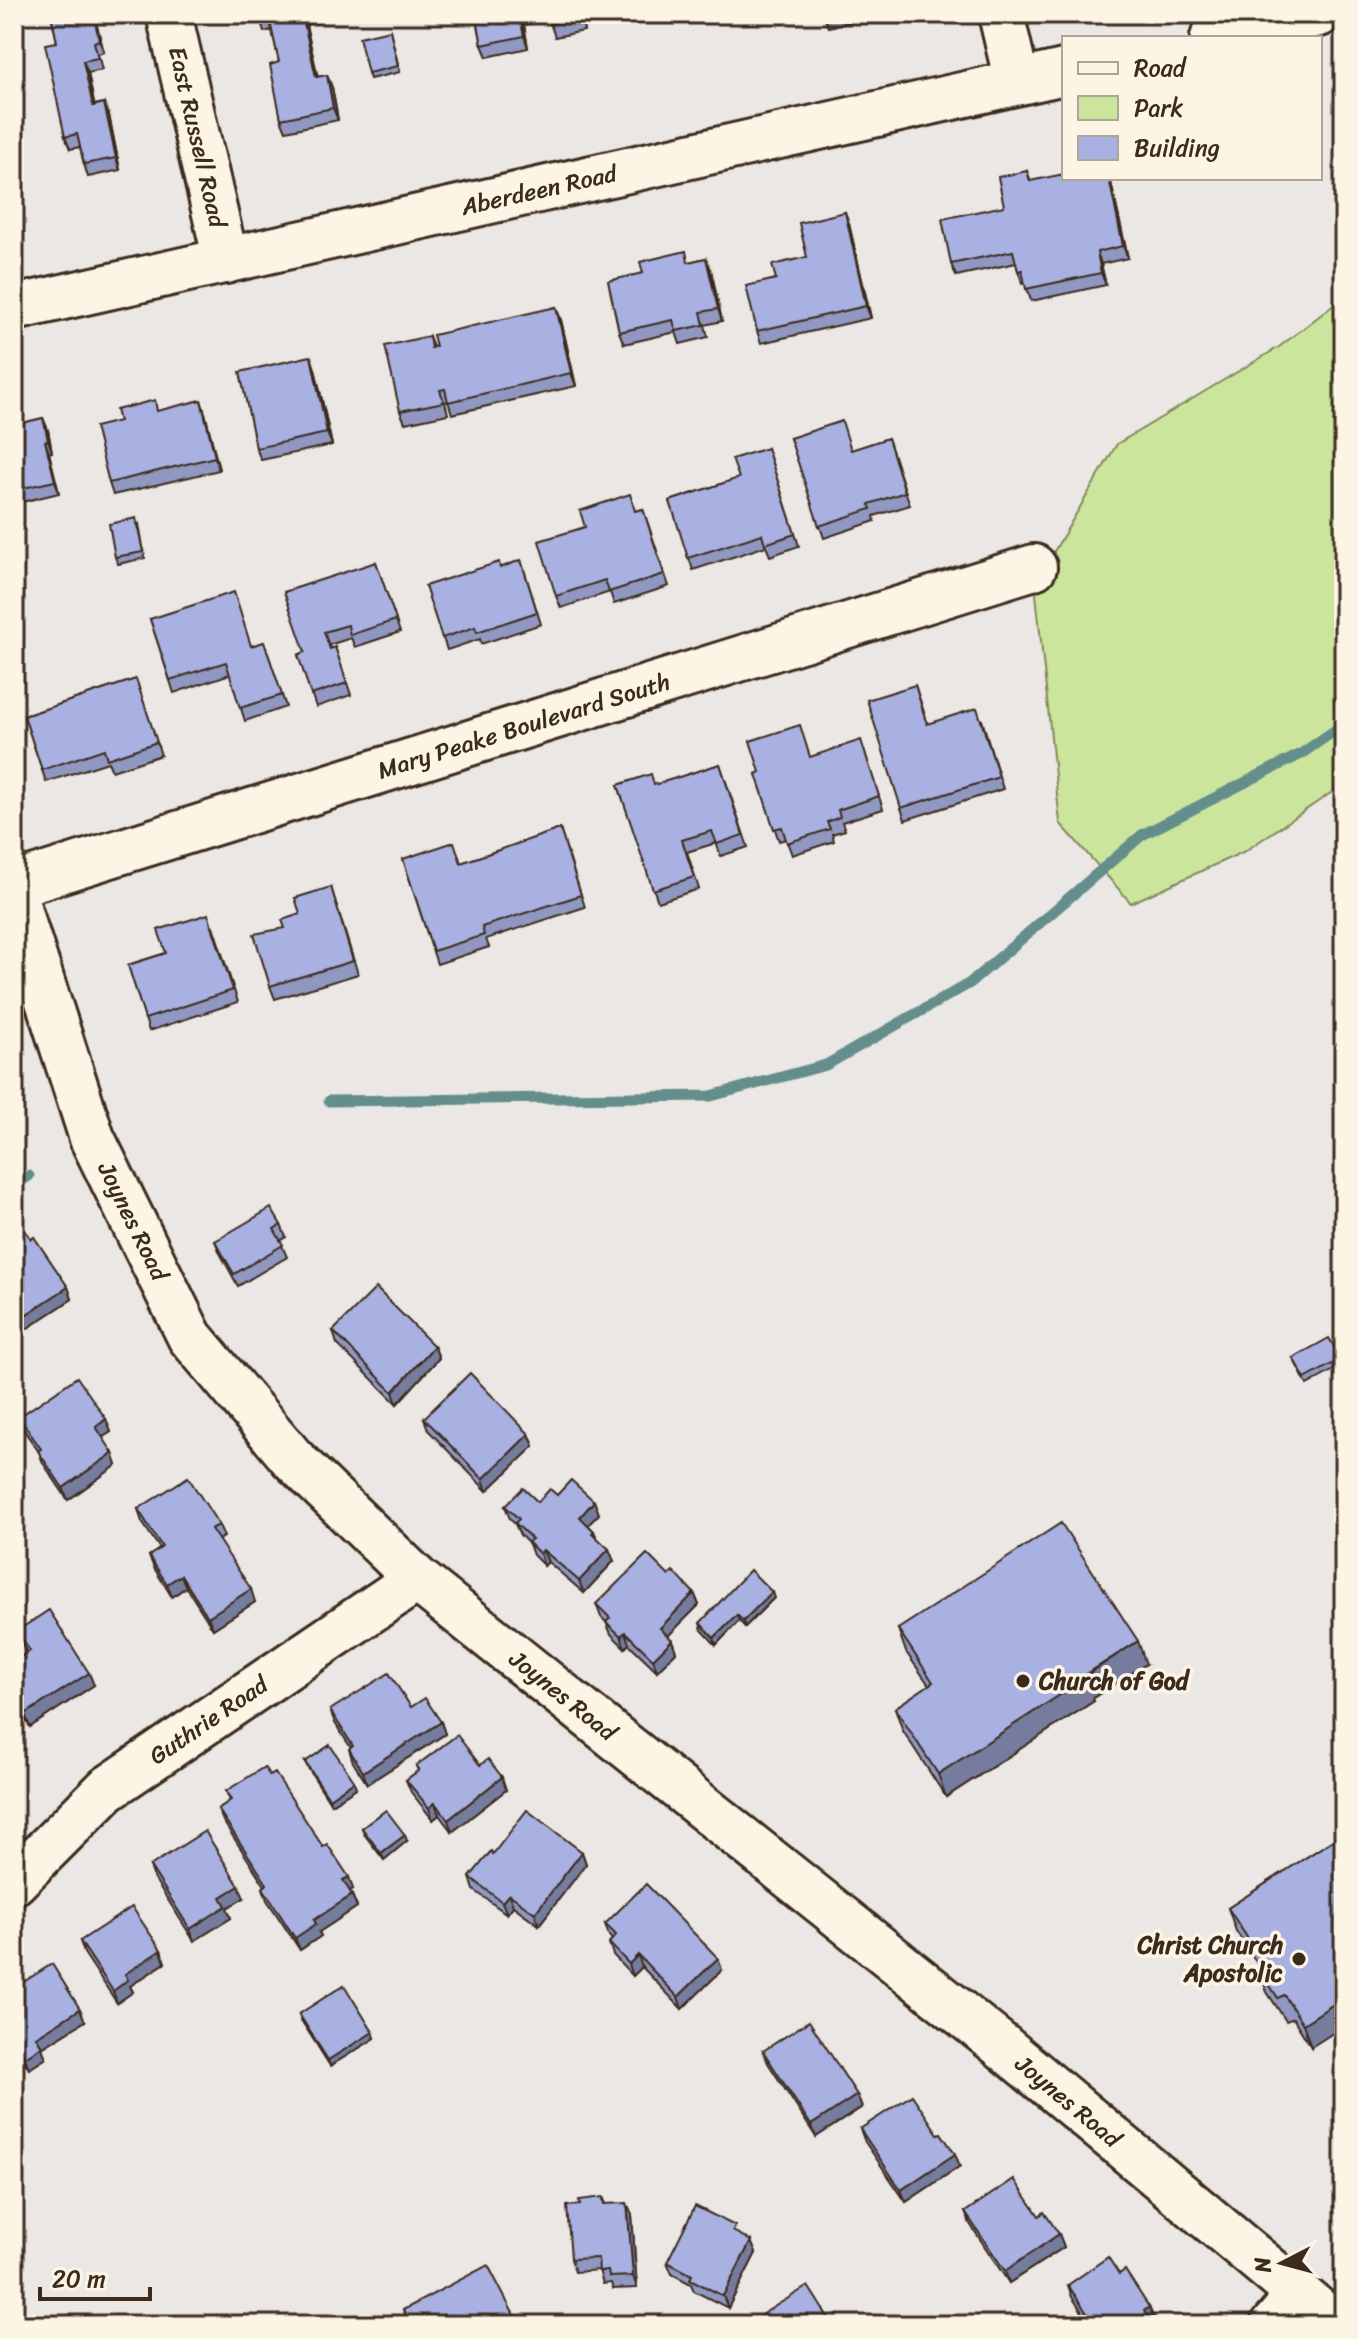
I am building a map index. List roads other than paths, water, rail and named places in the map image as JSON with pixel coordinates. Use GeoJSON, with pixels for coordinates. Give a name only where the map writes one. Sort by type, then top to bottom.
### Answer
{"type":"FeatureCollection","features":[{"type":"Feature","properties":{"kind":"street","name":"East Russell Road"},"geometry":{"type":"LineString","coordinates":[[169,14],[226,261]]}},
{"type":"Feature","properties":{"kind":"street"},"geometry":{"type":"LineString","coordinates":[[1001,14],[1017,82]]}},
{"type":"Feature","properties":{"kind":"street"},"geometry":{"type":"LineString","coordinates":[[1222,36],[1319,14]]}},
{"type":"Feature","properties":{"kind":"street","name":"Aberdeen Road"},"geometry":{"type":"LineString","coordinates":[[14,308],[1062,72]]}},
{"type":"Feature","properties":{"kind":"street","name":"Mary Peake Boulevard South"},"geometry":{"type":"LineString","coordinates":[[14,885],[1034,567]]}},
{"type":"Feature","properties":{"kind":"street","name":"Joynes Road"},"geometry":{"type":"LineString","coordinates":[[14,895],[92,1138],[190,1337],[292,1458],[417,1579],[1002,2046],[1286,2310],[1336,2325]]}},
{"type":"Feature","properties":{"kind":"street","name":"Guthrie Road"},"geometry":{"type":"LineString","coordinates":[[14,1882],[107,1789],[417,1579]]}},
{"type":"Feature","properties":{"kind":"waterway"},"geometry":{"type":"LineString","coordinates":[[329,1101],[711,1096],[826,1065],[970,983],[1142,835],[1301,754],[1344,724]]}},
{"type":"Feature","properties":{"kind":"waterway"},"geometry":{"type":"LineString","coordinates":[[14,1186],[29,1176]]}},
{"type":"Feature","properties":{"kind":"place","name":"Church of God"},"geometry":{"type":"Point","coordinates":[1023,1681]}},
{"type":"Feature","properties":{"kind":"place","name":"Christ Church Apostolic"},"geometry":{"type":"Point","coordinates":[1299,1959]}}]}
